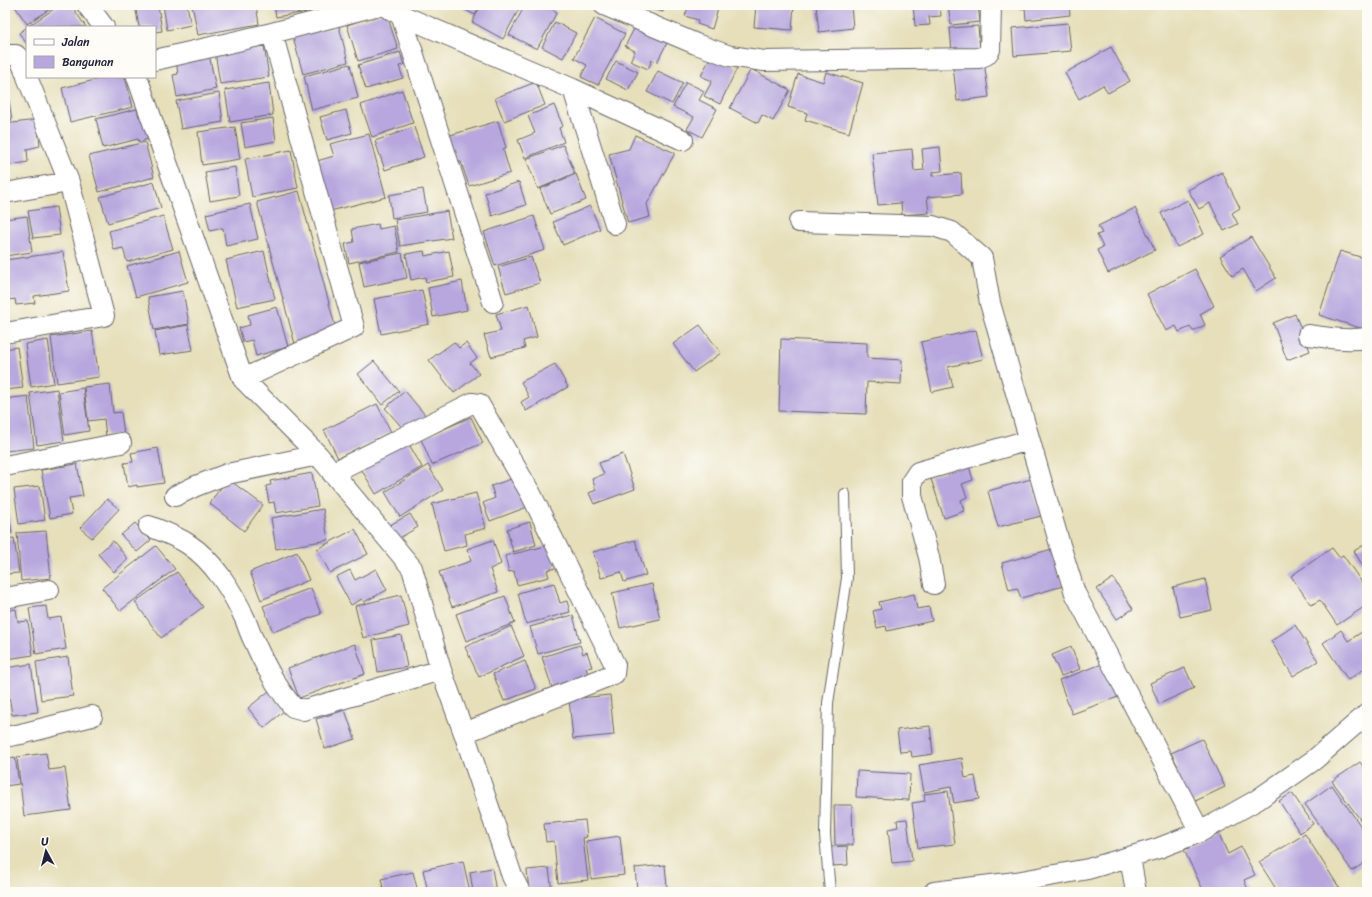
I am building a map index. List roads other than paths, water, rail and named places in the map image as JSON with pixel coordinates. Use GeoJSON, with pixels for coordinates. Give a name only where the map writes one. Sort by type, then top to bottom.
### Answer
{"type":"FeatureCollection","features":[{"type":"Feature","properties":{"kind":"street"},"geometry":{"type":"LineString","coordinates":[[88,5],[103,26]]}},
{"type":"Feature","properties":{"kind":"street"},"geometry":{"type":"LineString","coordinates":[[156,60],[272,33],[380,5],[573,89],[683,140]]}},
{"type":"Feature","properties":{"kind":"street"},"geometry":{"type":"LineString","coordinates":[[604,5],[696,44],[730,56],[764,61],[979,58],[986,55],[990,50],[991,5]]}},
{"type":"Feature","properties":{"kind":"street"},"geometry":{"type":"LineString","coordinates":[[401,15],[493,302]]}},
{"type":"Feature","properties":{"kind":"street"},"geometry":{"type":"LineString","coordinates":[[243,379],[354,327],[272,33]]}},
{"type":"Feature","properties":{"kind":"street"},"geometry":{"type":"LineString","coordinates":[[5,55],[16,55],[20,59],[26,74]]}},
{"type":"Feature","properties":{"kind":"street"},"geometry":{"type":"LineString","coordinates":[[5,333],[104,316],[69,182],[28,78]]}},
{"type":"Feature","properties":{"kind":"street"},"geometry":{"type":"LineString","coordinates":[[137,78],[243,379],[318,455],[412,568],[441,670],[464,733],[512,876],[520,892]]}},
{"type":"Feature","properties":{"kind":"street"},"geometry":{"type":"LineString","coordinates":[[573,89],[615,224]]}},
{"type":"Feature","properties":{"kind":"street"},"geometry":{"type":"LineString","coordinates":[[5,193],[69,182]]}},
{"type":"Feature","properties":{"kind":"street"},"geometry":{"type":"LineString","coordinates":[[799,222],[933,226],[952,232],[982,258],[990,303],[1075,593],[1200,832]]}},
{"type":"Feature","properties":{"kind":"street"},"geometry":{"type":"LineString","coordinates":[[1308,335],[1335,339],[1357,340],[1367,338]]}},
{"type":"Feature","properties":{"kind":"street"},"geometry":{"type":"LineString","coordinates":[[332,473],[472,403],[476,403],[479,404],[528,487],[615,665],[614,674],[464,733]]}},
{"type":"Feature","properties":{"kind":"street"},"geometry":{"type":"LineString","coordinates":[[934,584],[929,557],[912,496],[912,481],[918,472],[1029,440]]}},
{"type":"Feature","properties":{"kind":"street"},"geometry":{"type":"LineString","coordinates":[[5,466],[121,443]]}},
{"type":"Feature","properties":{"kind":"street"},"geometry":{"type":"LineString","coordinates":[[175,496],[227,474],[318,455]]}},
{"type":"Feature","properties":{"kind":"street"},"geometry":{"type":"LineString","coordinates":[[149,526],[189,544],[203,556],[218,574],[234,596],[270,673],[293,707],[304,710],[441,670]]}},
{"type":"Feature","properties":{"kind":"street"},"geometry":{"type":"LineString","coordinates":[[5,598],[49,590]]}},
{"type":"Feature","properties":{"kind":"street"},"geometry":{"type":"LineString","coordinates":[[934,892],[1016,882],[1088,869],[1159,848],[1200,832],[1257,800],[1314,760],[1367,714]]}},
{"type":"Feature","properties":{"kind":"street"},"geometry":{"type":"LineString","coordinates":[[5,736],[21,734],[92,716]]}},
{"type":"Feature","properties":{"kind":"street"},"geometry":{"type":"LineString","coordinates":[[1130,857],[1136,892]]}},
{"type":"Feature","properties":{"kind":"lane"},"geometry":{"type":"LineString","coordinates":[[830,892],[825,835],[828,703],[847,578],[844,494]]}}]}
